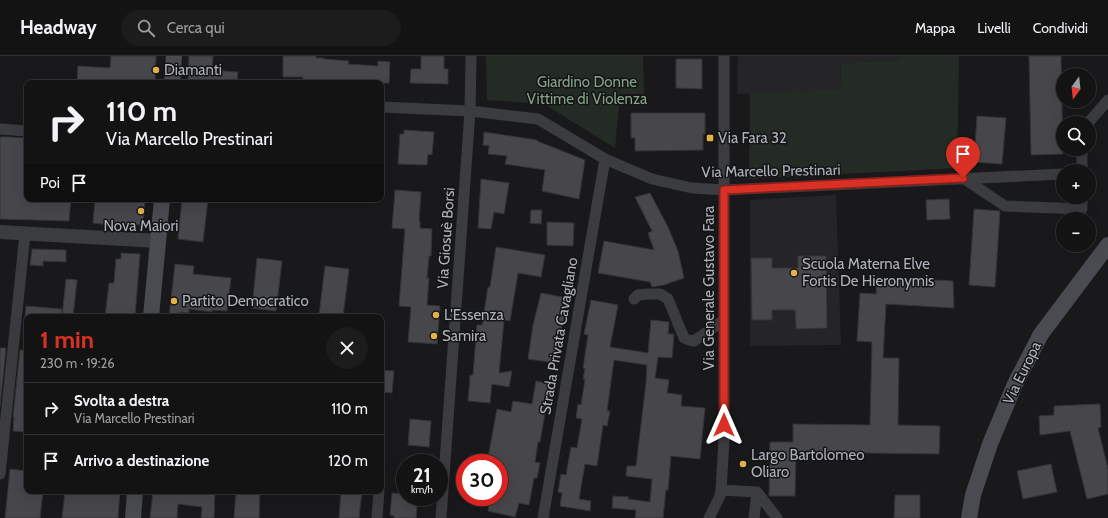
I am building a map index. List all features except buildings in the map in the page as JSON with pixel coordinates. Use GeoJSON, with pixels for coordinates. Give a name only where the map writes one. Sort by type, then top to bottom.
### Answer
{"type":"FeatureCollection","features":[{"type":"Feature","properties":{"kind":"main road"},"geometry":{"type":"LineString","coordinates":[[172,80],[174,56]]}},
{"type":"Feature","properties":{"kind":"main road"},"geometry":{"type":"LineString","coordinates":[[151,314],[162,202]]}},
{"type":"Feature","properties":{"kind":"main road","name":"Via Europa"},"geometry":{"type":"LineString","coordinates":[[969,518],[973,495],[990,444],[1015,384],[1041,334],[1108,245]]}},
{"type":"Feature","properties":{"kind":"main road"},"geometry":{"type":"LineString","coordinates":[[133,518],[135,494]]}},
{"type":"Feature","properties":{"kind":"street","name":"Via Giosuè Borsi"},"geometry":{"type":"LineString","coordinates":[[441,518],[470,111],[471,56]]}},
{"type":"Feature","properties":{"kind":"street","name":"Via Generale Gustavo Fara"},"geometry":{"type":"LineString","coordinates":[[708,518],[720,496],[724,440],[724,56]]}},
{"type":"Feature","properties":{"kind":"street"},"geometry":{"type":"LineString","coordinates":[[1094,116],[1108,100]]}},
{"type":"Feature","properties":{"kind":"street","name":"Via Marcello Prestinari"},"geometry":{"type":"LineString","coordinates":[[384,107],[470,111],[538,118],[605,159],[652,179],[692,188],[724,190],[1056,174]]}},
{"type":"Feature","properties":{"kind":"street"},"geometry":{"type":"LineString","coordinates":[[0,129],[24,131]]}},
{"type":"Feature","properties":{"kind":"street","name":"Strada Privata Cavagliano"},"geometry":{"type":"LineString","coordinates":[[543,518],[605,159]]}},
{"type":"Feature","properties":{"kind":"street"},"geometry":{"type":"LineString","coordinates":[[963,178],[1005,206],[1082,208],[1082,204]]}},
{"type":"Feature","properties":{"kind":"street"},"geometry":{"type":"LineString","coordinates":[[0,232],[158,241]]}},
{"type":"Feature","properties":{"kind":"street"},"geometry":{"type":"LineString","coordinates":[[0,474],[25,234]]}},
{"type":"Feature","properties":{"kind":"street"},"geometry":{"type":"LineString","coordinates":[[634,299],[638,295],[660,294],[668,299],[684,338],[689,340],[694,341],[724,320]]}},
{"type":"Feature","properties":{"kind":"street"},"geometry":{"type":"LineString","coordinates":[[721,490],[757,492],[777,518]]}},
{"type":"Feature","properties":{"kind":"street"},"geometry":{"type":"LineString","coordinates":[[754,518],[757,492]]}},
{"type":"Feature","properties":{"kind":"street"},"geometry":{"type":"LineString","coordinates":[[377,518],[379,494]]}},
{"type":"Feature","properties":{"kind":"shaded area"},"geometry":{"type":"Polygon","coordinates":[[[738,56],[900,56],[901,60],[841,63],[840,89],[737,94],[738,56]]]}},
{"type":"Feature","properties":{"kind":"shaded area","name":"Scuola Materna Elve Fortis De Hieronymis"},"geometry":{"type":"Polygon","coordinates":[[[836,195],[841,345],[750,346],[750,200],[836,195]]]}},
{"type":"Feature","properties":{"kind":"green space","name":"Giardino Donne Vittime di Violenza"},"geometry":{"type":"Polygon","coordinates":[[[486,56],[643,56],[644,94],[620,94],[615,148],[544,104],[487,100],[486,56]]]}},
{"type":"Feature","properties":{"kind":"green space"},"geometry":{"type":"Polygon","coordinates":[[[900,56],[959,56],[957,168],[749,179],[750,93],[840,89],[841,63],[901,60],[900,56]]]}},
{"type":"Feature","properties":{"kind":"place","name":"Diamanti"},"geometry":{"type":"Point","coordinates":[156,70]}},
{"type":"Feature","properties":{"kind":"place","name":"Via Fara 32"},"geometry":{"type":"Point","coordinates":[710,138]}},
{"type":"Feature","properties":{"kind":"place","name":"Nova Maiori"},"geometry":{"type":"Point","coordinates":[141,211]}},
{"type":"Feature","properties":{"kind":"place","name":"Scuola Materna Elve Fortis De Hieronymis"},"geometry":{"type":"Point","coordinates":[794,273]}},
{"type":"Feature","properties":{"kind":"place","name":"Partito Democratico"},"geometry":{"type":"Point","coordinates":[174,301]}},
{"type":"Feature","properties":{"kind":"place","name":"L'Essenza"},"geometry":{"type":"Point","coordinates":[436,315]}},
{"type":"Feature","properties":{"kind":"place","name":"Samira"},"geometry":{"type":"Point","coordinates":[434,336]}},
{"type":"Feature","properties":{"kind":"place","name":"Largo Bartolomeo Oliaro"},"geometry":{"type":"Point","coordinates":[743,464]}},
{"type":"Feature","properties":{"kind":"route"},"geometry":{"type":"LineString","coordinates":[[724,425],[724,190],[963,178]]}}]}
